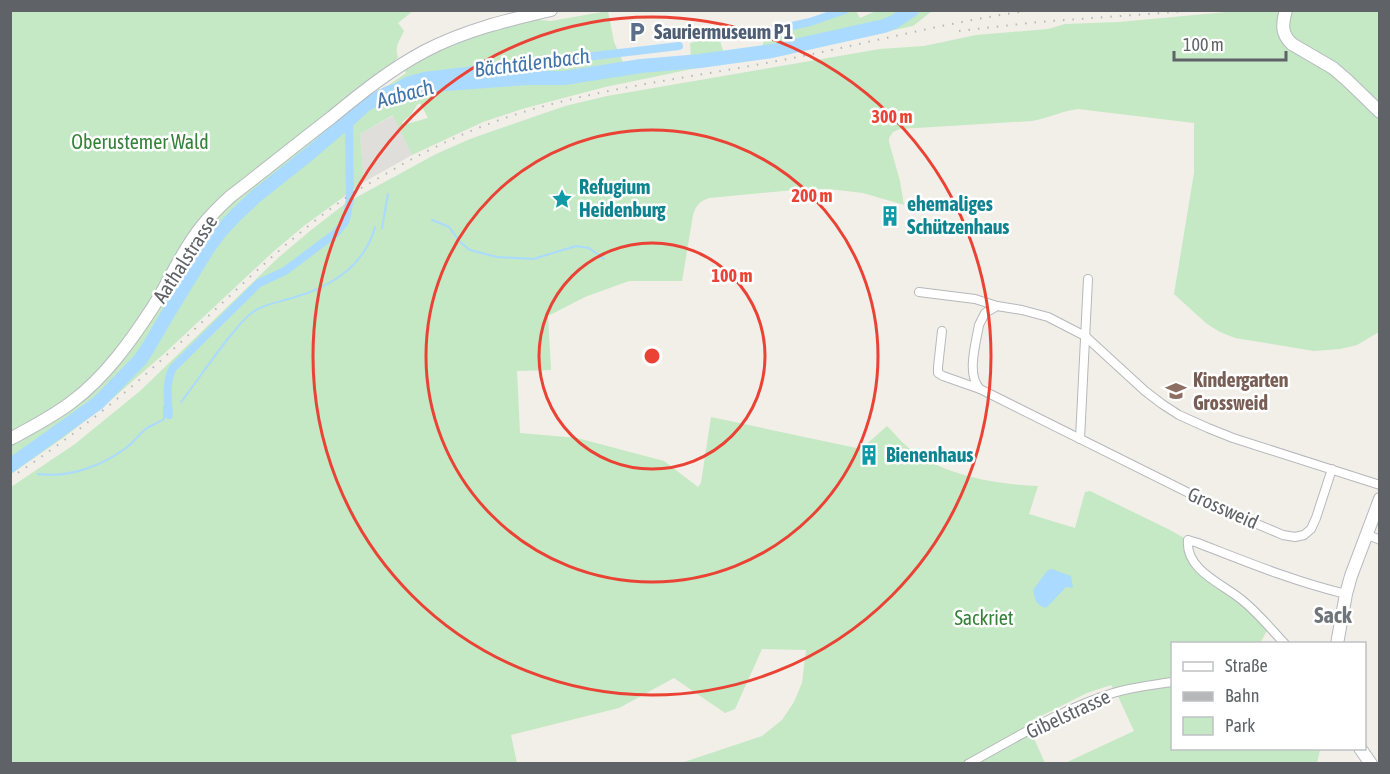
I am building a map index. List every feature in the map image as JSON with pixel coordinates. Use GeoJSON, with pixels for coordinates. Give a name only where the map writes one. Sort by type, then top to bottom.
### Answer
{"type":"FeatureCollection","features":[{"type":"Feature","properties":{"kind":"main road","name":"Aathalstrasse"},"geometry":{"type":"LineString","coordinates":[[10,439],[74,400],[109,367],[143,322],[201,227],[231,196],[370,87],[424,51],[488,26],[551,10]]}},
{"type":"Feature","properties":{"kind":"main road"},"geometry":{"type":"LineString","coordinates":[[1284,16],[1282,28],[1284,35],[1292,44],[1333,68],[1380,112]]}},
{"type":"Feature","properties":{"kind":"main road"},"geometry":{"type":"LineString","coordinates":[[1337,642],[1351,576],[1380,499]]}},
{"type":"Feature","properties":{"kind":"main road"},"geometry":{"type":"LineString","coordinates":[[1360,750],[1371,764]]}},
{"type":"Feature","properties":{"kind":"street"},"geometry":{"type":"LineString","coordinates":[[1080,439],[1088,279]]}},
{"type":"Feature","properties":{"kind":"street"},"geometry":{"type":"LineString","coordinates":[[919,292],[975,299],[1048,317],[1085,336],[1145,392],[1179,415],[1226,435],[1380,485]]}},
{"type":"Feature","properties":{"kind":"street"},"geometry":{"type":"LineString","coordinates":[[980,389],[974,381],[972,369],[979,325],[985,313],[997,306]]}},
{"type":"Feature","properties":{"kind":"street","name":"Grossweid"},"geometry":{"type":"LineString","coordinates":[[942,331],[938,373],[943,376],[980,389],[1217,507],[1284,535],[1295,537],[1304,535],[1311,529],[1332,469]]}},
{"type":"Feature","properties":{"kind":"street"},"geometry":{"type":"LineString","coordinates":[[1366,534],[1380,540]]}},
{"type":"Feature","properties":{"kind":"street"},"geometry":{"type":"LineString","coordinates":[[1283,642],[1242,600],[1207,576],[1198,567],[1189,552],[1188,540],[1323,589],[1346,594]]}},
{"type":"Feature","properties":{"kind":"street","name":"Gibelstrasse"},"geometry":{"type":"LineString","coordinates":[[968,764],[1075,707],[1114,692],[1171,682]]}},
{"type":"Feature","properties":{"kind":"shaded area"},"geometry":{"type":"Polygon","coordinates":[[[394,115],[412,155],[364,182],[360,134],[394,115]]]}},
{"type":"Feature","properties":{"kind":"green space","name":"Sackriet"},"geometry":{"type":"Polygon","coordinates":[[[1248,10],[1379,11],[1379,332],[1357,345],[1314,351],[1235,338],[1207,324],[1174,294],[1194,173],[1194,123],[1078,109],[1032,121],[900,129],[893,132],[889,142],[904,205],[863,193],[829,189],[709,198],[697,206],[693,215],[682,281],[629,281],[585,297],[548,316],[551,370],[517,371],[520,433],[577,438],[664,461],[698,487],[701,483],[711,417],[861,449],[887,426],[910,449],[939,466],[988,481],[1038,486],[1029,514],[1075,528],[1085,492],[1090,491],[1188,540],[1194,562],[1269,627],[1261,642],[1171,642],[1171,680],[1114,690],[1111,685],[1087,693],[1027,723],[1045,763],[681,763],[762,736],[782,720],[794,702],[802,683],[806,650],[762,649],[735,709],[725,713],[674,678],[619,708],[511,735],[517,763],[11,764],[11,487],[75,444],[140,391],[279,257],[346,203],[436,154],[470,139],[565,106],[607,96],[880,49],[924,46],[976,35],[1048,29],[1065,24],[1119,22],[1248,10]]]}},
{"type":"Feature","properties":{"kind":"green space","name":"Oberustemer Wald"},"geometry":{"type":"Polygon","coordinates":[[[11,11],[413,11],[398,23],[404,31],[397,47],[398,57],[392,64],[343,99],[349,119],[354,109],[406,73],[402,65],[515,18],[551,21],[608,11],[614,42],[623,62],[691,57],[690,43],[719,37],[723,51],[695,56],[762,48],[766,30],[815,20],[841,11],[856,11],[860,18],[876,11],[932,11],[913,26],[777,55],[605,87],[522,109],[483,122],[412,155],[393,115],[360,134],[364,182],[274,251],[166,352],[104,406],[11,474],[11,11]],[[420,103],[402,122],[403,125],[428,118],[420,103]]]}},
{"type":"Feature","properties":{"kind":"green space"},"geometry":{"type":"Polygon","coordinates":[[[1171,684],[1171,750],[1320,750],[1317,763],[1063,764],[1134,731],[1117,694],[1171,684]]]}},
{"type":"Feature","properties":{"kind":"water"},"geometry":{"type":"Polygon","coordinates":[[[1052,569],[1071,576],[1073,588],[1066,587],[1046,608],[1037,602],[1033,590],[1047,571],[1052,569]]]}},
{"type":"Feature","properties":{"kind":"waterway"},"geometry":{"type":"LineString","coordinates":[[760,33],[810,22],[845,10]]}},
{"type":"Feature","properties":{"kind":"waterway","name":"Bächtälenbach"},"geometry":{"type":"LineString","coordinates":[[10,466],[98,403],[140,360],[207,250],[236,215],[365,105],[388,93],[407,87],[527,78],[564,78],[641,66],[772,51],[884,26],[912,10]]}},
{"type":"Feature","properties":{"kind":"waterway","name":"Bächtälenbach"},"geometry":{"type":"LineString","coordinates":[[388,93],[406,81],[424,76],[679,46]]}},
{"type":"Feature","properties":{"kind":"waterway"},"geometry":{"type":"LineString","coordinates":[[169,415],[168,385],[173,368],[259,283],[285,271],[337,232],[345,222],[350,199],[349,120]]}},
{"type":"Feature","properties":{"kind":"waterway"},"geometry":{"type":"LineString","coordinates":[[382,228],[388,194]]}},
{"type":"Feature","properties":{"kind":"waterway"},"geometry":{"type":"LineString","coordinates":[[432,220],[449,227],[461,243],[470,250],[497,257],[533,259],[576,246],[589,248],[604,259]]}},
{"type":"Feature","properties":{"kind":"waterway"},"geometry":{"type":"LineString","coordinates":[[181,402],[224,343],[247,317],[262,307],[306,294],[332,282],[363,254],[375,227]]}},
{"type":"Feature","properties":{"kind":"waterway"},"geometry":{"type":"LineString","coordinates":[[38,474],[73,472],[106,460],[126,448],[147,428],[164,419],[164,406],[169,406]]}},
{"type":"Feature","properties":{"kind":"waterway","name":"Aabach"},"geometry":{"type":"LineString","coordinates":[[11,466],[17,468]]}},
{"type":"Feature","properties":{"kind":"railway"},"geometry":{"type":"LineString","coordinates":[[10,478],[67,438],[122,395],[271,258],[319,218],[344,199],[447,141],[514,115],[587,96],[1033,10]]}},
{"type":"Feature","properties":{"kind":"railway"},"geometry":{"type":"LineString","coordinates":[[959,31],[1038,22],[1202,10]]}},
{"type":"Feature","properties":{"kind":"place","name":"Sauriermuseum P1"},"geometry":{"type":"Point","coordinates":[637,32]}},
{"type":"Feature","properties":{"kind":"place","name":"Refugium Heidenburg"},"geometry":{"type":"Point","coordinates":[562,199]}},
{"type":"Feature","properties":{"kind":"place","name":"ehemaliges Schützenhaus"},"geometry":{"type":"Point","coordinates":[890,216]}},
{"type":"Feature","properties":{"kind":"place","name":"Kindergarten Grossweid"},"geometry":{"type":"Point","coordinates":[1176,391]}},
{"type":"Feature","properties":{"kind":"place","name":"Bienenhaus"},"geometry":{"type":"Point","coordinates":[869,455]}},
{"type":"Feature","properties":{"kind":"district","name":"Sack"},"geometry":{"type":"Point","coordinates":[1333,615]}}]}
